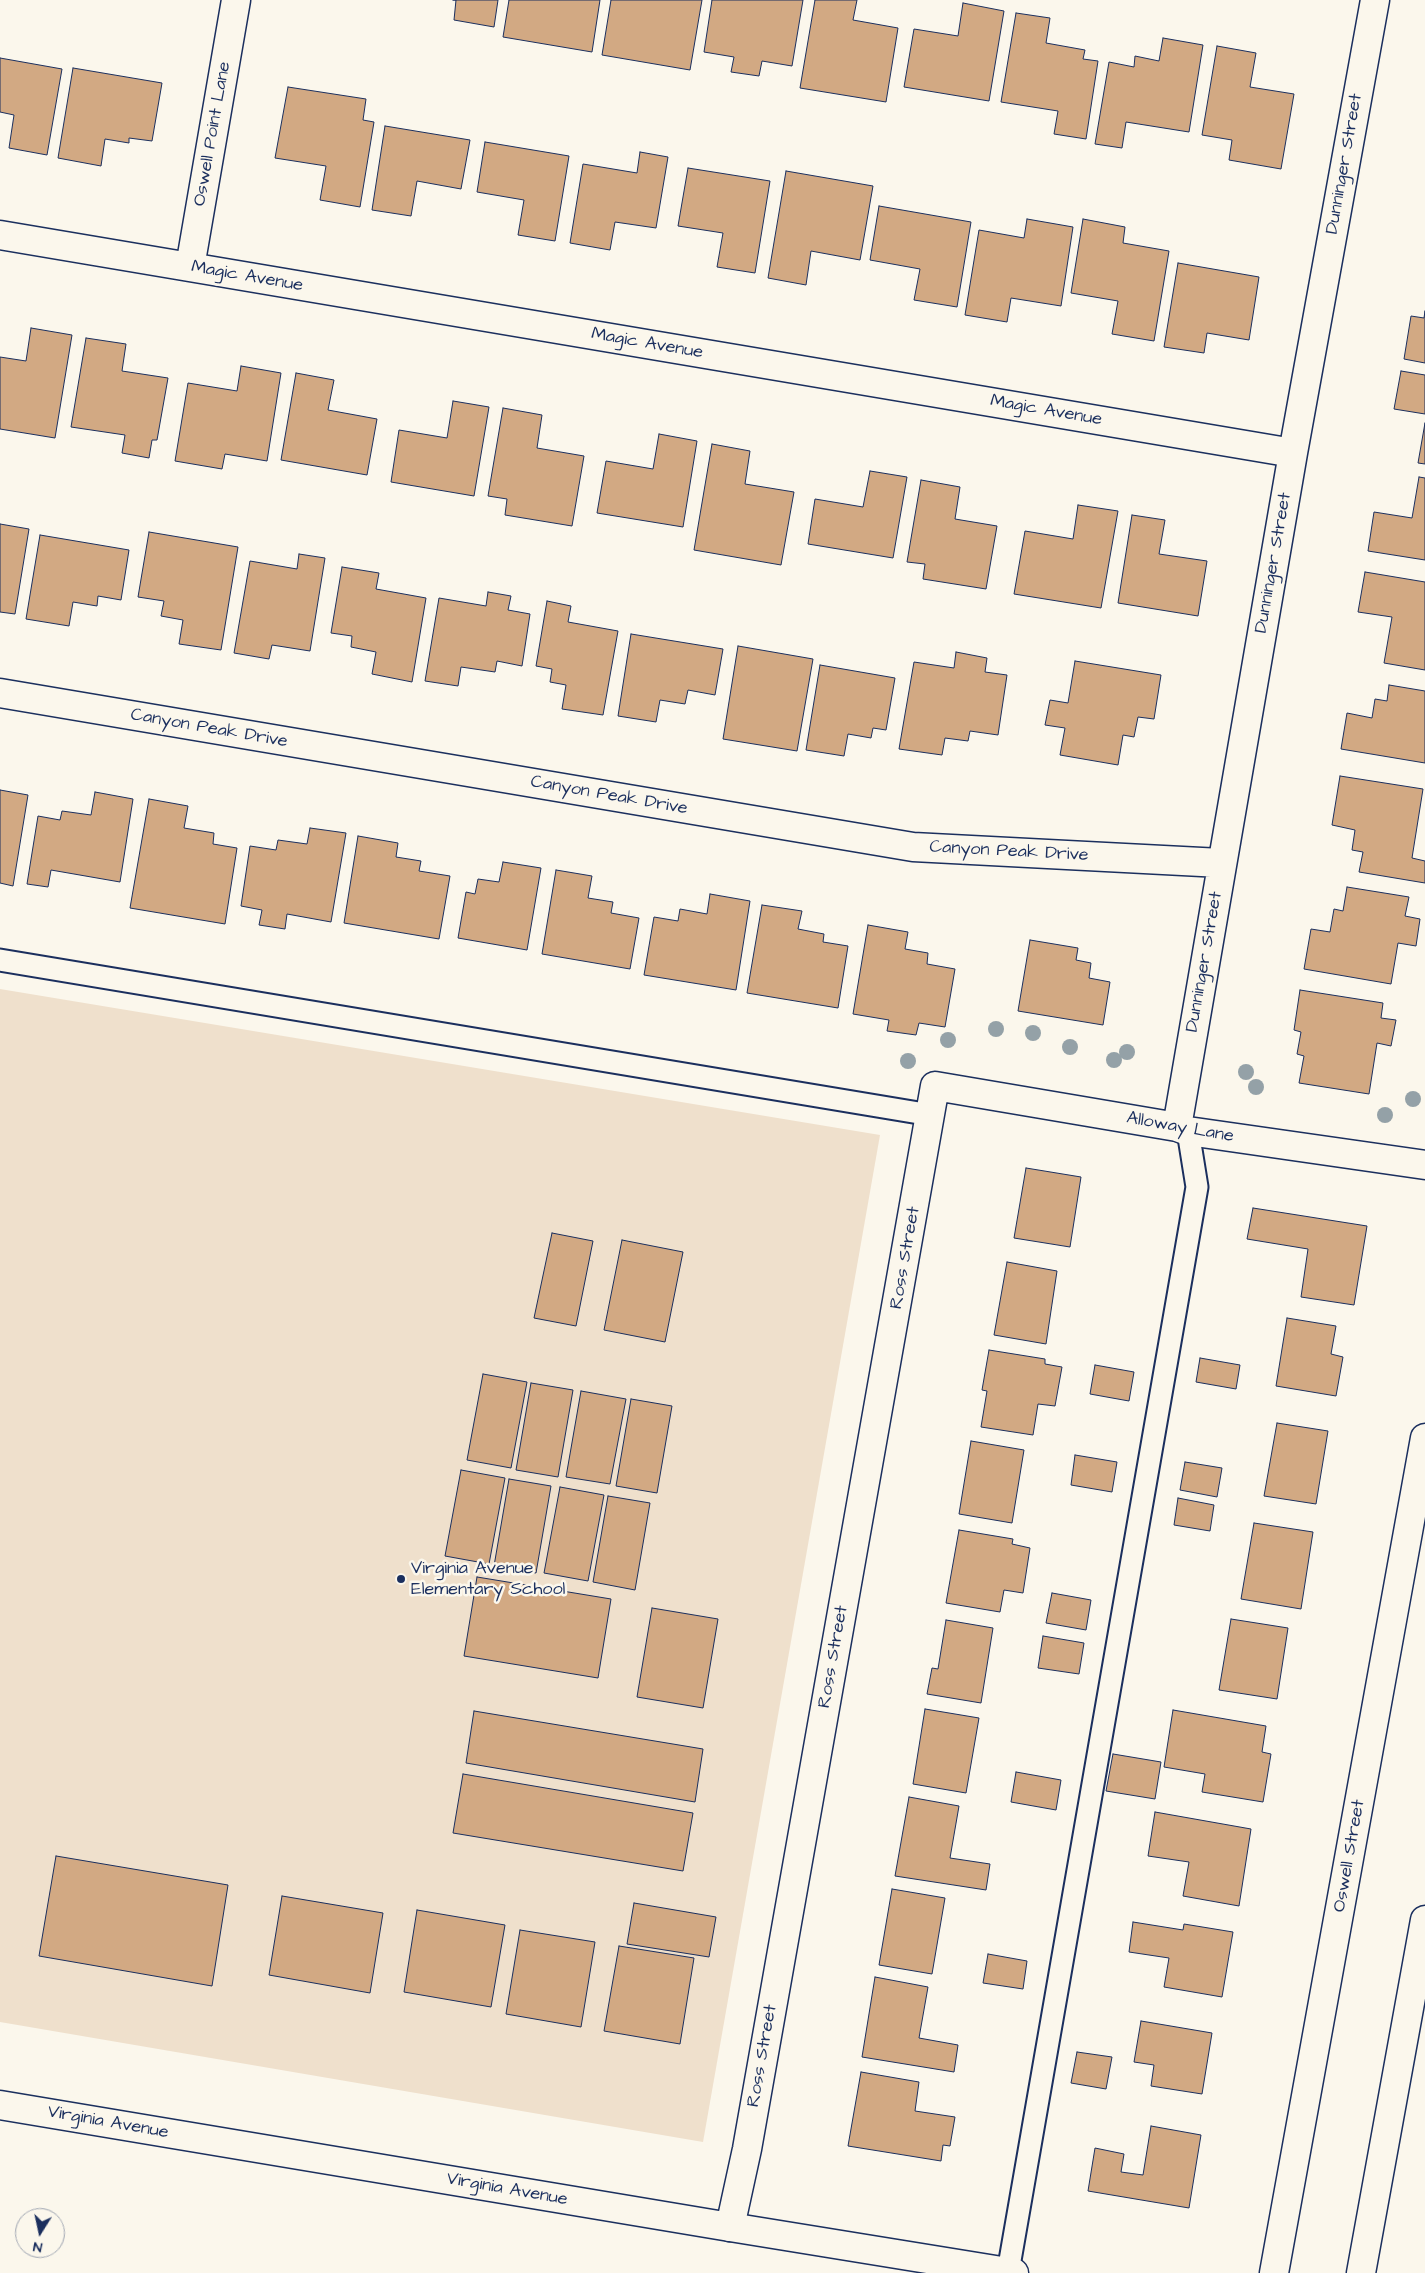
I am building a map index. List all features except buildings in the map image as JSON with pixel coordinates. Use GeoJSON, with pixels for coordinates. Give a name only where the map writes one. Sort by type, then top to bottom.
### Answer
{"type":"FeatureCollection","features":[{"type":"Feature","properties":{"kind":"street","name":"Oswell Point Lane"},"geometry":{"type":"LineString","coordinates":[[190,267],[236,0]]}},
{"type":"Feature","properties":{"kind":"street","name":"Dunninger Street"},"geometry":{"type":"LineString","coordinates":[[1182,1129],[1221,863],[1375,0]]}},
{"type":"Feature","properties":{"kind":"street","name":"Magic Avenue"},"geometry":{"type":"LineString","coordinates":[[0,236],[1293,453]]}},
{"type":"Feature","properties":{"kind":"street","name":"Canyon Peak Drive"},"geometry":{"type":"LineString","coordinates":[[0,693],[914,847],[1221,863]]}},
{"type":"Feature","properties":{"kind":"street","name":"Alloway Lane"},"geometry":{"type":"LineString","coordinates":[[935,1086],[1182,1129],[1425,1165]]}},
{"type":"Feature","properties":{"kind":"street","name":"Ross Street"},"geometry":{"type":"LineString","coordinates":[[730,2228],[747,2149],[935,1086]]}},
{"type":"Feature","properties":{"kind":"street","name":"Oswell Street"},"geometry":{"type":"LineString","coordinates":[[1274,2273],[1425,1438]]}},
{"type":"Feature","properties":{"kind":"street"},"geometry":{"type":"LineString","coordinates":[[1361,2273],[1425,1920]]}},
{"type":"Feature","properties":{"kind":"street","name":"Virginia Avenue"},"geometry":{"type":"LineString","coordinates":[[0,2105],[730,2228],[1011,2272]]}},
{"type":"Feature","properties":{"kind":"lane"},"geometry":{"type":"LineString","coordinates":[[0,960],[931,1115]]}},
{"type":"Feature","properties":{"kind":"lane"},"geometry":{"type":"LineString","coordinates":[[1011,2272],[1196,1187],[1182,1129]]}},
{"type":"Feature","properties":{"kind":"shaded area","name":"Virginia Avenue Elementary School"},"geometry":{"type":"Polygon","coordinates":[[[0,989],[880,1135],[703,2142],[0,2022],[0,989]]]}},
{"type":"Feature","properties":{"kind":"place","name":"Virginia Avenue Elementary School"},"geometry":{"type":"Point","coordinates":[401,1579]}}]}
